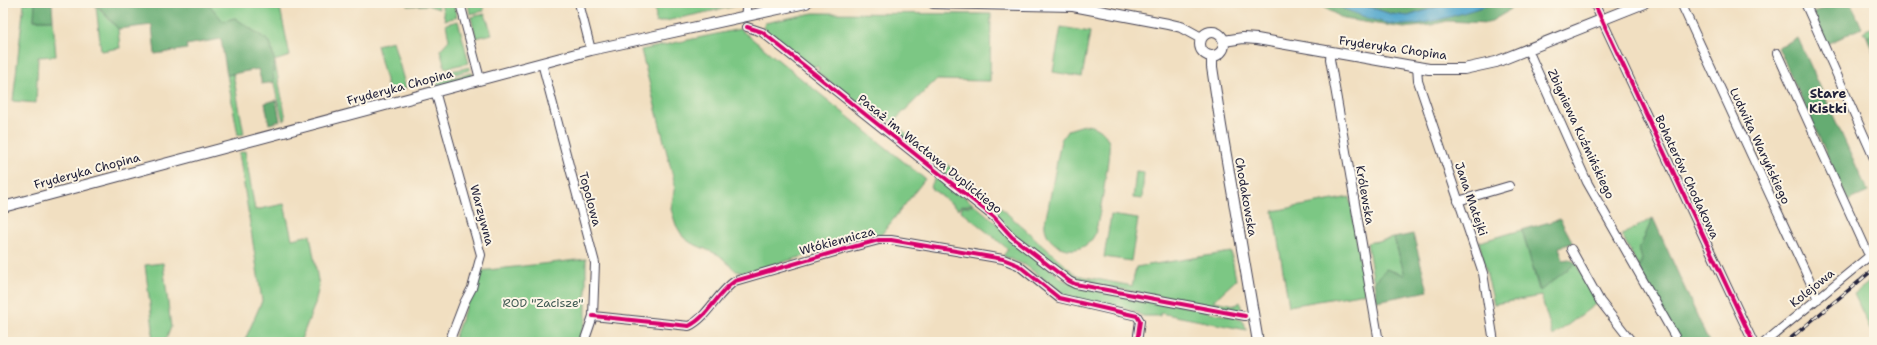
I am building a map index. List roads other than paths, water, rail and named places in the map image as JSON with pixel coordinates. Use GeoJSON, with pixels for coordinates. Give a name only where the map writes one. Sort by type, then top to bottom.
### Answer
{"type":"FeatureCollection","features":[{"type":"Feature","properties":{"kind":"main road","name":"Fryderyka Chopina"},"geometry":{"type":"LineString","coordinates":[[3,207],[591,50],[806,3]]}},
{"type":"Feature","properties":{"kind":"main road"},"geometry":{"type":"LineString","coordinates":[[933,3],[1057,4],[1089,8],[1181,27],[1201,38]]}},
{"type":"Feature","properties":{"kind":"main road","name":"Fryderyka Chopina"},"geometry":{"type":"LineString","coordinates":[[1224,41],[1236,38],[1250,38],[1416,66],[1448,70],[1473,68],[1496,62],[1528,50],[1644,3]]}},
{"type":"Feature","properties":{"kind":"main road"},"geometry":{"type":"LineString","coordinates":[[1214,31],[1219,34],[1224,41],[1222,51],[1212,56],[1201,50],[1201,38],[1208,32],[1214,31]]}},
{"type":"Feature","properties":{"kind":"main road","name":"Chodakowska"},"geometry":{"type":"LineString","coordinates":[[1212,56],[1212,67],[1221,126],[1258,342]]}},
{"type":"Feature","properties":{"kind":"street"},"geometry":{"type":"LineString","coordinates":[[460,3],[480,79]]}},
{"type":"Feature","properties":{"kind":"street"},"geometry":{"type":"LineString","coordinates":[[579,3],[591,50]]}},
{"type":"Feature","properties":{"kind":"street"},"geometry":{"type":"LineString","coordinates":[[745,16],[747,3]]}},
{"type":"Feature","properties":{"kind":"street","name":"Bohaterów Chodakowa"},"geometry":{"type":"LineString","coordinates":[[1594,3],[1753,342]]}},
{"type":"Feature","properties":{"kind":"street","name":"Ludwika Waryńskiego"},"geometry":{"type":"LineString","coordinates":[[1682,3],[1818,299]]}},
{"type":"Feature","properties":{"kind":"street"},"geometry":{"type":"LineString","coordinates":[[1805,3],[1874,158]]}},
{"type":"Feature","properties":{"kind":"street","name":"Pasaż im. Wacława Duplickiego"},"geometry":{"type":"LineString","coordinates":[[747,27],[762,32],[814,72],[982,208],[1012,237],[1069,281],[1075,284],[1245,316]]}},
{"type":"Feature","properties":{"kind":"street","name":"Zbigniewa Kuźmińskiego"},"geometry":{"type":"LineString","coordinates":[[1528,50],[1587,182],[1678,342]]}},
{"type":"Feature","properties":{"kind":"street","name":"Królewska"},"geometry":{"type":"LineString","coordinates":[[1331,52],[1330,59],[1378,342]]}},
{"type":"Feature","properties":{"kind":"street"},"geometry":{"type":"LineString","coordinates":[[1777,53],[1867,251],[1872,254]]}},
{"type":"Feature","properties":{"kind":"street","name":"Topolowa"},"geometry":{"type":"LineString","coordinates":[[542,63],[594,258],[593,316],[584,342]]}},
{"type":"Feature","properties":{"kind":"street","name":"Jana Matejki"},"geometry":{"type":"LineString","coordinates":[[1416,66],[1418,81],[1483,273],[1494,342]]}},
{"type":"Feature","properties":{"kind":"street","name":"Warzywna"},"geometry":{"type":"LineString","coordinates":[[435,91],[481,255],[472,288],[464,303],[449,342]]}},
{"type":"Feature","properties":{"kind":"street"},"geometry":{"type":"LineString","coordinates":[[1458,201],[1509,186]]}},
{"type":"Feature","properties":{"kind":"street","name":"Włókiennicza"},"geometry":{"type":"LineString","coordinates":[[593,316],[689,326],[701,318],[728,285],[735,281],[865,244],[891,240],[1009,261],[1018,265],[1059,298],[1137,316],[1140,321],[1137,342]]}},
{"type":"Feature","properties":{"kind":"street"},"geometry":{"type":"LineString","coordinates":[[1571,249],[1600,301],[1632,342]]}},
{"type":"Feature","properties":{"kind":"street","name":"Kolejowa"},"geometry":{"type":"LineString","coordinates":[[1765,342],[1872,254]]}},
{"type":"Feature","properties":{"kind":"water"},"geometry":{"type":"Polygon","coordinates":[[[1329,3],[1357,3],[1391,14],[1408,16],[1449,3],[1495,3],[1438,20],[1403,25],[1385,23],[1329,3]]]}},
{"type":"Feature","properties":{"kind":"railway"},"geometry":{"type":"LineString","coordinates":[[1786,342],[1874,269]]}},
{"type":"Feature","properties":{"kind":"district","name":"Stare Kistki"},"geometry":{"type":"Point","coordinates":[1828,100]}},
{"type":"Feature","properties":{"kind":"park label","name":"ROD \"Zacisze\""},"geometry":{"type":"Point","coordinates":[543,303]}}]}
